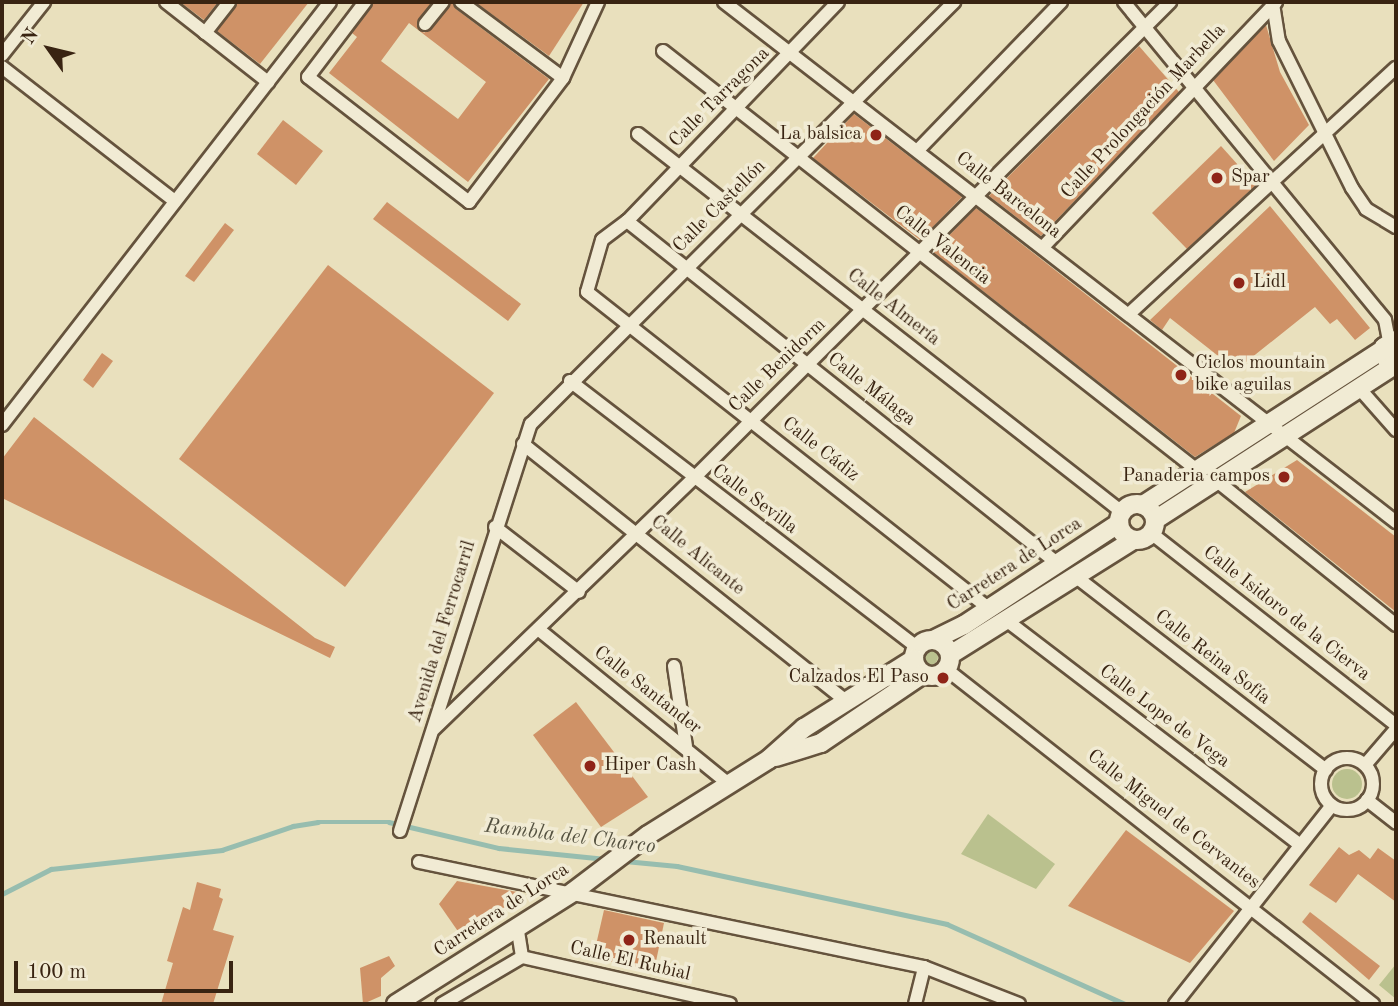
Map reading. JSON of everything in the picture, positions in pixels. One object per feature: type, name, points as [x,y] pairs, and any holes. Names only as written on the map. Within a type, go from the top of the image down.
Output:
[{"type":"main road","points":[[1389,344],[1388,362],[1396,363]]},
{"type":"main road","name":"Carretera de Lorca","points":[[769,759],[821,743],[922,655],[987,607],[1121,518],[1130,506],[1143,505],[1389,344]]},
{"type":"main road","points":[[948,662],[943,643],[922,655],[934,676],[948,662],[1006,620],[1153,527],[1217,481],[1396,363]]},
{"type":"main road","points":[[1143,505],[1153,527]]},
{"type":"main road","points":[[1121,518],[1122,533],[1133,540]]},
{"type":"main road","name":"Carretera de Lorca","points":[[396,1004],[517,925],[578,889],[648,835],[769,759],[845,700],[922,655]]},
{"type":"street","points":[[2,55],[44,2]]},
{"type":"street","points":[[166,2],[268,82]]},
{"type":"street","points":[[205,33],[229,2]]},
{"type":"street","points":[[2,425],[330,2]]},
{"type":"street","points":[[365,2],[308,77],[469,201],[563,78],[598,2]]},
{"type":"street","points":[[425,24],[443,2]]},
{"type":"street","points":[[461,2],[563,78]]},
{"type":"street","name":"Calle Tarragona","points":[[629,324],[587,292],[602,240],[628,220],[838,2]]},
{"type":"street","name":"Calle Castellón","points":[[523,444],[531,424],[569,381],[686,269],[852,100],[954,2]]},
{"type":"street","points":[[918,150],[1061,2]]},
{"type":"street","points":[[1124,2],[1385,320],[1389,344]]},
{"type":"street","name":"Calle Benidorm","points":[[434,729],[579,592],[1170,2]]},
{"type":"street","name":"Calle Barcelona","points":[[728,3],[790,54],[1269,422]]},
{"type":"street","points":[[1274,3],[1279,41],[1366,209],[1396,227]]},
{"type":"street","name":"Calle Prolongación Marbella","points":[[1043,247],[1274,3]]},
{"type":"street","name":"Calle Valencia","points":[[663,51],[1197,470]]},
{"type":"street","points":[[2,67],[176,201]]},
{"type":"street","points":[[1129,314],[1392,72],[1396,87]]},
{"type":"street","name":"Calle Almería","points":[[638,134],[741,212],[1121,518]]},
{"type":"street","name":"Calle Málaga","points":[[628,220],[1057,563]]},
{"type":"street","name":"Calle Cádiz","points":[[629,324],[987,607]]},
{"type":"street","name":"Calle Sevilla","points":[[569,381],[922,655]]},
{"type":"street","points":[[1359,388],[1396,430]]},
{"type":"street","points":[[1269,422],[1289,435],[1396,522]]},
{"type":"street","name":"Avenida del Ferrocarril","points":[[400,831],[523,444]]},
{"type":"street","name":"Calle Alicante","points":[[523,444],[845,700]]},
{"type":"street","points":[[1217,481],[1396,625]]},
{"type":"street","points":[[495,527],[579,592]]},
{"type":"street","name":"Calle Isidoro de la Cierva","points":[[1153,527],[1396,727]]},
{"type":"street","name":"Calle Reina Sofía","points":[[1075,576],[1325,770]]},
{"type":"street","name":"Calle Lope de Vega","points":[[1006,620],[1299,844]]},
{"type":"street","name":"Calle Santander","points":[[538,629],[686,746],[729,784]]},
{"type":"street","name":"Calle Miguel de Cervantes","points":[[948,662],[1373,1004]]},
{"type":"street","points":[[674,666],[686,746]]},
{"type":"street","points":[[1365,765],[1396,727]]},
{"type":"street","points":[[1344,759],[1365,765],[1373,781],[1367,800],[1350,809],[1332,805],[1322,789],[1325,770],[1344,759]]},
{"type":"street","points":[[1367,800],[1396,823]]},
{"type":"street","points":[[1177,1002],[1250,905],[1332,805]]},
{"type":"street","points":[[419,862],[578,889],[924,967],[1019,1004]]},
{"type":"street","points":[[442,1004],[522,957],[517,925]]},
{"type":"street","name":"Calle El Rubial","points":[[522,957],[730,1004]]},
{"type":"street","points":[[915,1004],[924,967]]},
{"type":"green space","points":[[930,649],[936,651],[936,663],[930,665],[924,663],[922,657],[924,651]]},
{"type":"green space","points":[[1347,769],[1358,773],[1362,784],[1358,795],[1347,799],[1336,795],[1332,784],[1336,773]]},
{"type":"green space","points":[[988,814],[1055,864],[1036,889],[961,854]]},
{"type":"green space","points":[[1396,964],[1396,999],[1379,985]]},
{"type":"building","points":[[180,2],[218,2],[204,20]]},
{"type":"building","points":[[238,2],[309,2],[260,64],[217,31]]},
{"type":"building","points":[[374,2],[432,2],[417,22],[424,33],[452,2],[456,9],[549,79],[468,182],[329,73],[357,37],[352,33]],"holes":[[[409,23],[486,82],[458,119],[381,61]]]},
{"type":"building","points":[[475,2],[584,2],[549,56]]},
{"type":"building","points":[[1266,25],[1280,72],[1309,125],[1274,161],[1213,80]]},
{"type":"building","points":[[1139,46],[1179,92],[1041,236],[989,196]]},
{"type":"building","points":[[854,114],[962,197],[920,240],[813,158]]},
{"type":"building","points":[[283,120],[323,151],[296,185],[257,154]]},
{"type":"building","points":[[1221,146],[1256,185],[1187,249],[1152,213]]},
{"type":"building","points":[[387,202],[521,304],[508,321],[373,219]]},
{"type":"building","points":[[1270,206],[1370,328],[1355,340],[1337,319],[1330,324],[1315,307],[1236,370],[1170,318],[1162,330],[1150,320]]},
{"type":"building","points":[[976,208],[1241,416],[1234,433],[1195,457],[933,252]]},
{"type":"building","points":[[225,223],[234,230],[194,282],[185,276]]},
{"type":"building","points":[[328,265],[494,393],[345,587],[179,459]]},
{"type":"building","points":[[102,353],[113,361],[93,388],[83,380]]},
{"type":"building","points":[[34,417],[315,638],[335,647],[330,658],[2,498],[2,459]]},
{"type":"building","points":[[1297,460],[1396,537],[1396,612],[1245,492]]},
{"type":"building","name":"Hiper Cash","points":[[576,702],[648,797],[601,827],[533,735]]},
{"type":"building","points":[[1126,830],[1234,911],[1190,963],[1068,906]]},
{"type":"building","points":[[1339,847],[1349,855],[1359,850],[1370,859],[1378,848],[1396,861],[1396,902],[1358,874],[1336,903],[1309,885]]},
{"type":"building","points":[[457,881],[517,892],[522,900],[464,940],[439,904]]},
{"type":"building","points":[[197,882],[221,889],[219,897],[223,899],[213,930],[234,936],[213,1004],[161,1004],[173,963],[167,961],[183,907],[190,910]]},
{"type":"building","name":"Renault","points":[[604,910],[664,923],[654,971],[593,958]]},
{"type":"building","points":[[1310,912],[1380,966],[1369,980],[1302,922]]},
{"type":"building","points":[[389,956],[395,966],[381,978],[381,996],[363,1004],[360,968]]},
{"type":"waterway","name":"Rambla del Charco","points":[[2,894],[51,869],[222,850],[293,826],[318,822],[389,822],[499,848],[605,859]]},
{"type":"waterway","name":"Rambla del Charco","points":[[625,861],[677,866],[947,924],[1125,1004]]},
{"type":"place","name":"La balsica","points":[[876,135]]},
{"type":"place","name":"Spar","points":[[1217,178]]},
{"type":"place","name":"Lidl","points":[[1239,283]]},
{"type":"place","name":"Ciclos mountain bike aguilas","points":[[1181,375]]},
{"type":"place","name":"Panaderia campos","points":[[1284,477]]},
{"type":"place","name":"Calzados El Paso","points":[[943,678]]},
{"type":"place","name":"Hiper Cash","points":[[590,766]]},
{"type":"place","name":"Renault","points":[[629,940]]}]
